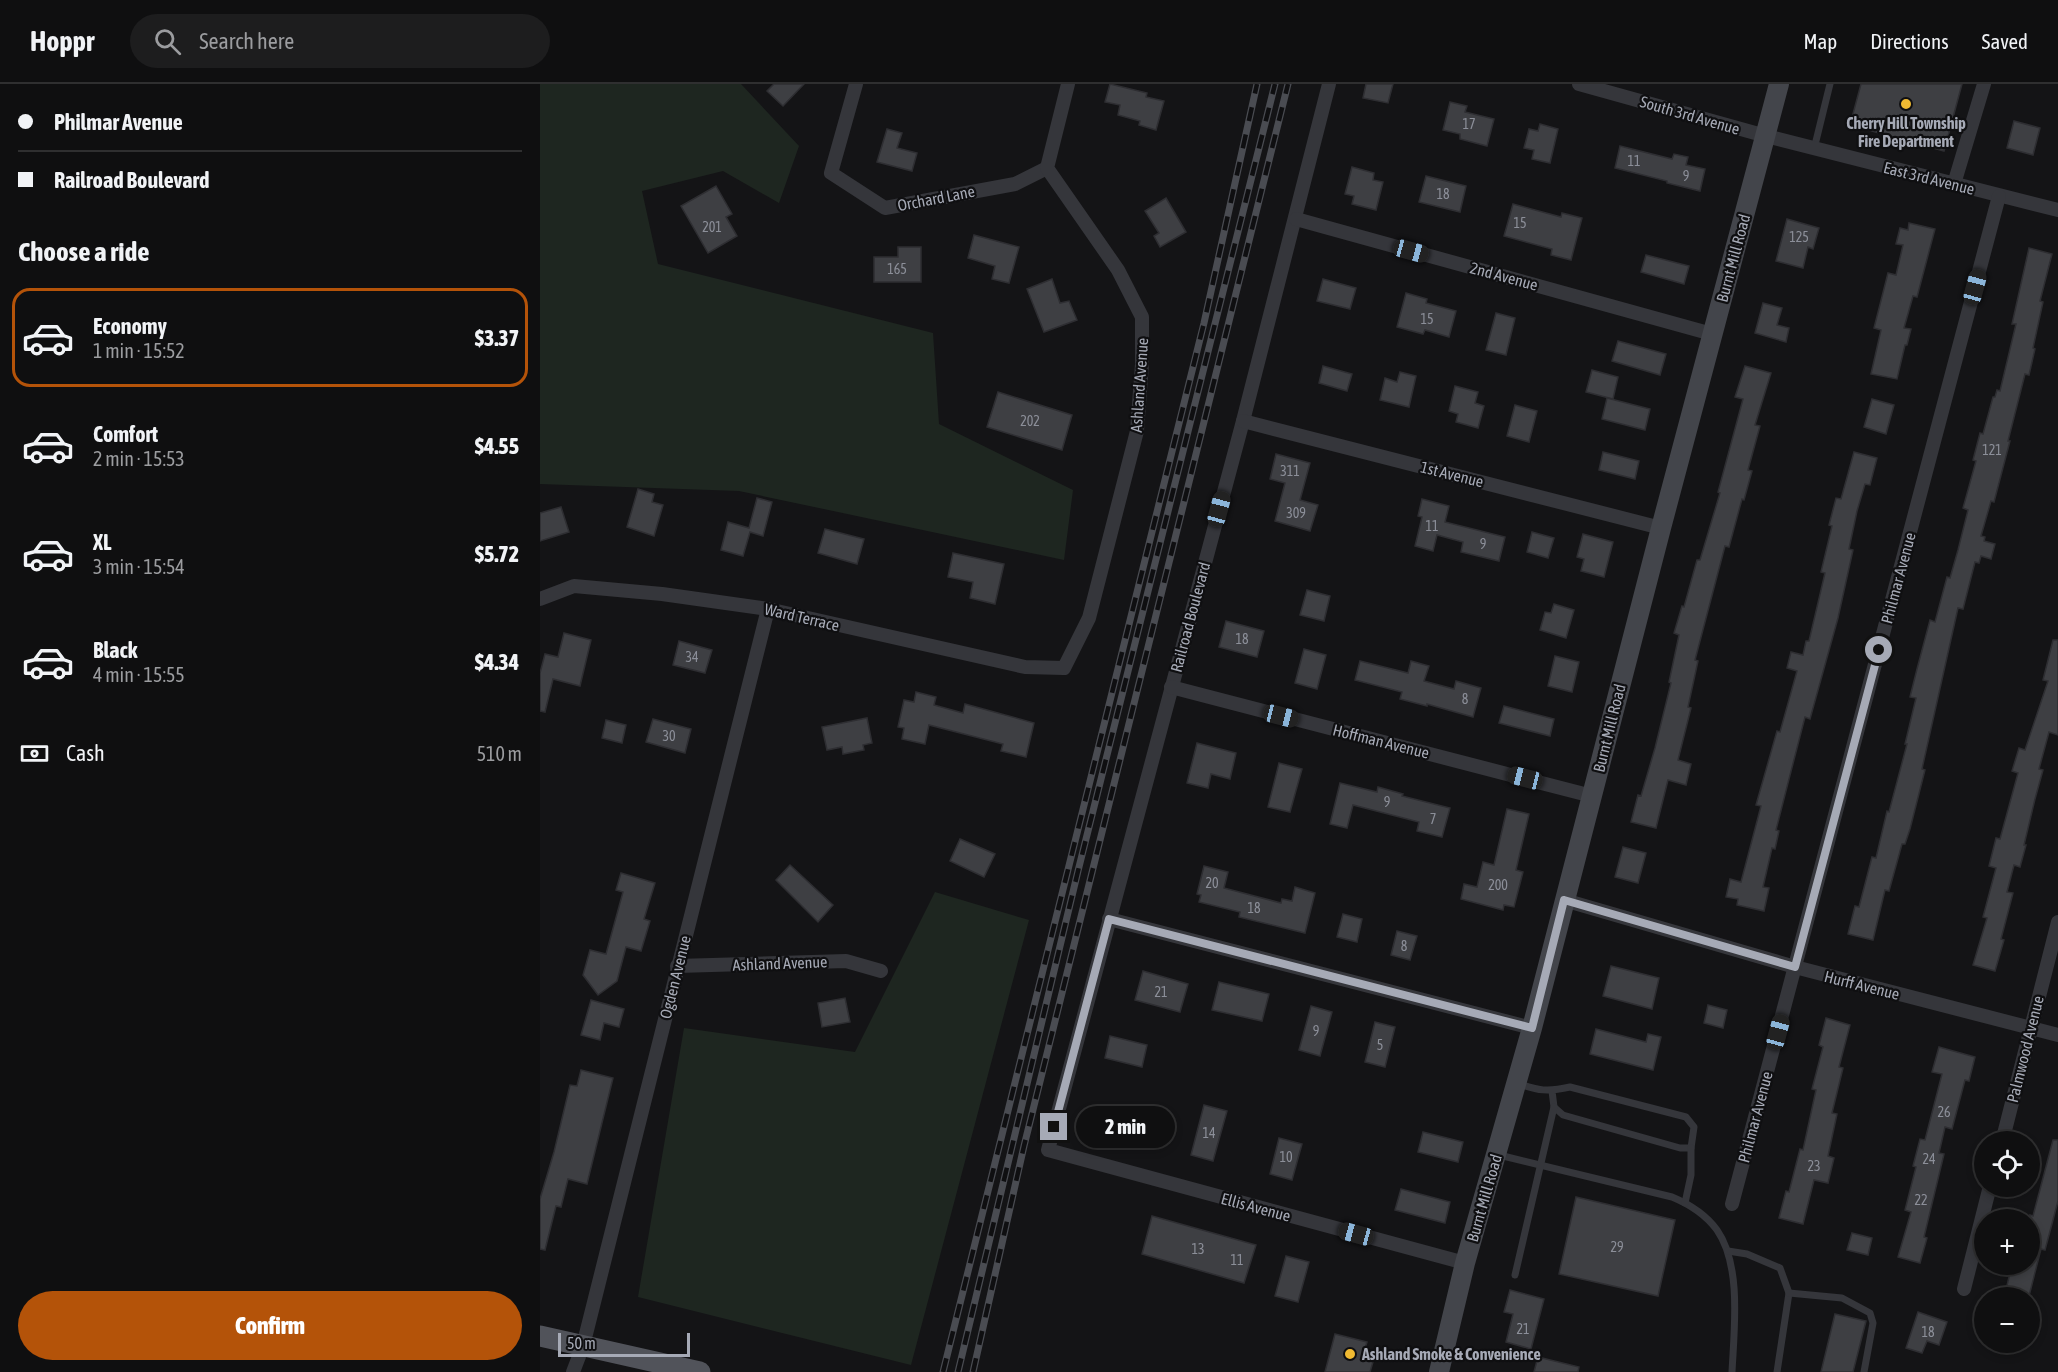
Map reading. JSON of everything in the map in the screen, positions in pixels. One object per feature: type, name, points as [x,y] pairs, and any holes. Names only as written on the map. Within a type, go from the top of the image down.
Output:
[{"type":"main road","name":"Burnt Mill Road","points":[[1439,1372],[1465,1263],[1532,1028],[1779,84]]},
{"type":"main road","points":[[540,1336],[700,1372]]},
{"type":"street","name":"Orchard Lane","points":[[856,84],[831,173],[885,208],[1015,184],[1047,168]]},
{"type":"street","points":[[1047,168],[1068,84]]},
{"type":"street","name":"Railroad Boulevard","points":[[1048,1150],[1243,421],[1329,84]]},
{"type":"street","name":"South 3rd Avenue","points":[[1579,84],[1766,136]]},
{"type":"street","points":[[1954,184],[1984,84]]},
{"type":"street","name":"East 3rd Avenue","points":[[1766,136],[2058,210]]},
{"type":"street","name":"Ashland Avenue","points":[[1047,168],[1118,270],[1142,318],[1142,364],[1137,431],[1089,618],[1064,669]]},
{"type":"street","name":"Philmar Avenue","points":[[1732,1204],[1999,196]]},
{"type":"street","name":"2nd Avenue","points":[[1296,219],[1712,334]]},
{"type":"street","name":"1st Avenue","points":[[1243,421],[1661,528]]},
{"type":"street","name":"Ward Terrace","points":[[540,599],[574,586],[662,594],[768,609],[1025,667],[1064,669]]},
{"type":"street","name":"Ogden Avenue","points":[[573,1372],[583,1346],[768,609]]},
{"type":"street","name":"Hoffman Avenue","points":[[1171,687],[1592,795]]},
{"type":"street","name":"Hurff Avenue","points":[[1564,900],[1795,967],[2058,1035]]},
{"type":"street","points":[[1109,919],[1532,1028]]},
{"type":"street","name":"Palmwood Avenue","points":[[2005,1131],[2058,922]]},
{"type":"street","name":"Ashland Avenue","points":[[677,966],[846,961],[881,971]]},
{"type":"street","name":"Ellis Avenue","points":[[1048,1150],[1465,1263]]},
{"type":"street","points":[[1964,1289],[1987,1197]]},
{"type":"lane","points":[[1814,149],[1830,84]]},
{"type":"lane","points":[[1516,1083],[1536,1091],[1552,1091],[1570,1087],[1686,1117],[1694,1127],[1685,1203]]},
{"type":"lane","points":[[1515,1275],[1554,1107],[1552,1091]]},
{"type":"lane","points":[[1554,1107],[1563,1115],[1680,1148],[1690,1148]]},
{"type":"lane","points":[[1496,1154],[1672,1197],[1694,1208],[1716,1230],[1728,1251],[1735,1300],[1732,1372]]},
{"type":"lane","points":[[1728,1251],[1747,1254],[1780,1268],[1789,1293],[1777,1372]]},
{"type":"lane","points":[[1789,1293],[1842,1298],[1870,1312],[1873,1323],[1864,1372]]},
{"type":"shaded area","points":[[540,84],[741,84],[799,146],[779,203],[723,171],[642,191],[658,264],[933,333],[939,424],[1073,490],[1064,560],[739,491],[540,484]]},
{"type":"shaded area","points":[[935,892],[1029,920],[911,1365],[638,1297],[684,1028],[855,1052]]},
{"type":"building","points":[[774,84],[804,84],[783,106],[767,91]]},
{"type":"building","points":[[1110,84],[1147,93],[1146,97],[1164,101],[1156,130],[1139,125],[1140,121],[1118,115],[1120,105],[1105,102]]},
{"type":"building","points":[[1366,84],[1393,84],[1388,103],[1363,98]]},
{"type":"building","name":"Cherry Hill Township Fire Department","points":[[1861,84],[1962,84],[1944,151],[1850,125]]},
{"type":"building","points":[[1450,102],[1467,106],[1465,112],[1494,119],[1487,146],[1460,139],[1460,134],[1443,130]]},
{"type":"building","points":[[2014,121],[2040,128],[2033,155],[2007,148]]},
{"type":"building","points":[[1540,124],[1558,129],[1550,163],[1532,159],[1534,150],[1524,148],[1529,129],[1538,131]]},
{"type":"building","points":[[887,129],[902,133],[897,148],[917,153],[912,171],[877,162]]},
{"type":"building","points":[[1620,146],[1672,159],[1674,154],[1688,157],[1686,165],[1705,169],[1700,191],[1615,168]]},
{"type":"building","points":[[1352,167],[1374,173],[1373,180],[1383,182],[1376,210],[1352,204],[1354,196],[1345,194]]},
{"type":"building","points":[[1426,176],[1466,186],[1460,212],[1419,202]]},
{"type":"building","points":[[716,186],[732,214],[726,217],[737,236],[708,253],[681,206]]},
{"type":"building","points":[[1166,198],[1186,232],[1160,247],[1154,236],[1159,233],[1145,211]]},
{"type":"building","points":[[1513,204],[1561,217],[1562,213],[1582,218],[1571,260],[1551,255],[1552,249],[1504,236]]},
{"type":"building","points":[[1787,219],[1819,228],[1813,249],[1808,247],[1803,268],[1776,261]]},
{"type":"building","points":[[1909,223],[1935,229],[1917,297],[1913,296],[1904,328],[1911,329],[1897,379],[1871,374],[1881,330],[1874,328],[1888,273],[1896,275],[1903,245],[1896,244],[1900,228],[1908,230]]},
{"type":"building","points":[[974,235],[1019,247],[1009,283],[992,279],[995,266],[968,258]]},
{"type":"building","points":[[898,247],[921,247],[921,282],[874,282],[874,257],[898,257]]},
{"type":"building","points":[[2029,248],[2052,254],[2040,301],[2043,302],[2029,375],[2025,374],[1994,502],[1991,501],[1981,536],[1985,537],[1984,541],[1995,544],[1991,559],[1981,556],[1979,563],[1975,562],[1963,609],[1958,608],[1922,769],[1925,770],[1910,829],[1905,844],[1902,844],[1889,891],[1885,890],[1873,940],[1848,934],[1855,906],[1859,907],[1872,857],[1876,858],[1907,744],[1905,744],[1916,698],[1910,697],[1930,620],[1935,622],[1947,577],[1950,578],[1958,550],[1968,510],[1963,508],[1976,461],[1973,460],[1993,397],[1997,390],[2000,391],[2016,324],[2012,324]]},
{"type":"building","points":[[1646,255],[1689,266],[1684,284],[1641,272]]},
{"type":"building","points":[[1052,279],[1060,303],[1069,301],[1077,320],[1044,332],[1027,289]]},
{"type":"building","points":[[1323,279],[1356,288],[1350,309],[1317,301]]},
{"type":"building","points":[[1406,293],[1427,299],[1426,303],[1456,311],[1449,337],[1425,330],[1423,334],[1397,327]]},
{"type":"building","points":[[1763,303],[1782,308],[1777,325],[1789,328],[1786,342],[1755,333]]},
{"type":"building","points":[[1496,313],[1515,318],[1506,355],[1486,350]]},
{"type":"building","points":[[1618,341],[1666,354],[1660,375],[1612,361]]},
{"type":"building","points":[[1323,366],[1352,374],[1347,391],[1319,383]]},
{"type":"building","points":[[1745,366],[1771,373],[1755,425],[1760,426],[1748,470],[1752,471],[1729,547],[1725,546],[1695,660],[1698,661],[1688,707],[1691,708],[1678,760],[1691,764],[1686,785],[1668,780],[1656,828],[1631,822],[1655,748],[1671,683],[1669,682],[1679,635],[1674,633],[1697,560],[1700,560],[1720,493],[1718,492],[1743,399],[1735,397]]},
{"type":"building","points":[[1592,370],[1618,377],[1613,399],[1586,392]]},
{"type":"building","points":[[1400,372],[1416,376],[1409,407],[1380,400],[1385,378],[1397,382]]},
{"type":"building","points":[[1455,386],[1478,392],[1475,403],[1484,406],[1478,428],[1456,422],[1458,414],[1449,411]]},
{"type":"building","points":[[998,392],[1072,415],[1062,450],[987,427]]},
{"type":"building","points":[[1607,398],[1650,409],[1645,430],[1602,419]]},
{"type":"building","points":[[1872,399],[1894,405],[1886,434],[1864,427]]},
{"type":"building","points":[[1515,405],[1537,411],[1529,442],[1507,436]]},
{"type":"building","points":[[1603,452],[1639,461],[1635,479],[1599,470]]},
{"type":"building","points":[[1854,452],[1877,458],[1870,485],[1865,484],[1857,511],[1849,549],[1853,550],[1838,618],[1810,719],[1805,717],[1776,830],[1779,831],[1775,849],[1772,848],[1763,887],[1769,888],[1764,911],[1737,905],[1738,899],[1726,897],[1730,879],[1741,882],[1761,806],[1756,805],[1797,671],[1787,668],[1791,652],[1803,655],[1806,641],[1809,641],[1825,573],[1821,572],[1832,526],[1829,525],[1836,498],[1841,499]]},
{"type":"building","points":[[1276,454],[1310,463],[1300,500],[1318,505],[1310,531],[1275,521],[1285,483],[1270,479]]},
{"type":"building","points":[[638,489],[654,494],[652,502],[663,505],[654,536],[627,527]]},
{"type":"building","points":[[757,498],[772,502],[763,536],[750,532],[743,556],[721,550],[728,522],[749,528]]},
{"type":"building","points":[[1422,499],[1449,506],[1445,522],[1505,537],[1499,561],[1461,552],[1463,542],[1437,535],[1433,551],[1415,546],[1422,517],[1418,516]]},
{"type":"building","points":[[561,507],[569,532],[540,541],[540,513]]},
{"type":"building","points":[[825,529],[864,539],[857,564],[818,553]]},
{"type":"building","points":[[1532,532],[1554,538],[1548,558],[1527,552]]},
{"type":"building","points":[[1583,534],[1613,542],[1604,577],[1581,571],[1584,559],[1577,557]]},
{"type":"building","points":[[953,553],[1004,564],[995,604],[970,598],[973,582],[948,577]]},
{"type":"building","points":[[1307,590],[1330,596],[1324,621],[1300,615]]},
{"type":"building","points":[[1554,604],[1574,610],[1566,638],[1540,630],[1545,612],[1551,613]]},
{"type":"building","points":[[1226,621],[1264,631],[1257,657],[1219,647]]},
{"type":"building","points":[[564,633],[591,640],[580,686],[553,679],[545,712],[540,711],[540,673],[545,654],[558,657]]},
{"type":"building","points":[[2053,640],[2058,640],[2058,735],[2049,732],[2039,769],[2043,770],[2024,845],[2026,845],[2020,867],[2014,865],[2007,892],[2013,893],[1995,971],[1973,965],[1987,918],[1983,917],[1996,868],[1989,866],[1996,838],[2000,839],[2018,773],[2012,771],[2019,748],[2025,750],[2048,681],[2043,680]]},
{"type":"building","points":[[679,641],[712,650],[705,673],[673,665]]},
{"type":"building","points":[[1304,649],[1326,655],[1317,689],[1295,683]]},
{"type":"building","points":[[1555,656],[1579,662],[1572,692],[1548,686]]},
{"type":"building","points":[[1360,661],[1408,673],[1411,661],[1429,666],[1424,681],[1454,689],[1456,681],[1481,688],[1473,717],[1400,699],[1402,692],[1355,680]]},
{"type":"building","points":[[916,692],[936,697],[934,705],[963,713],[965,704],[1034,723],[1026,757],[1001,751],[1003,744],[929,725],[925,744],[902,739],[904,728],[898,727],[904,700],[914,702]]},
{"type":"building","points":[[1504,706],[1554,719],[1550,736],[1499,723]]},
{"type":"building","points":[[867,718],[872,743],[863,745],[864,750],[843,754],[842,747],[827,750],[822,727]]},
{"type":"building","points":[[653,719],[691,729],[685,753],[646,742]]},
{"type":"building","points":[[606,720],[626,725],[622,743],[602,738]]},
{"type":"building","points":[[1197,743],[1236,753],[1230,779],[1211,774],[1208,788],[1187,783]]},
{"type":"building","points":[[1279,763],[1302,769],[1290,812],[1268,807]]},
{"type":"building","points":[[1340,783],[1377,792],[1378,787],[1403,794],[1402,796],[1450,808],[1442,837],[1417,831],[1419,822],[1353,805],[1347,828],[1330,824]]},
{"type":"building","points":[[1507,809],[1529,814],[1516,870],[1523,872],[1514,907],[1504,905],[1503,910],[1461,899],[1464,884],[1477,887],[1483,862],[1494,865]]},
{"type":"building","points":[[960,839],[995,854],[984,877],[950,861]]},
{"type":"building","points":[[1623,847],[1646,853],[1638,883],[1615,877]]},
{"type":"building","points":[[790,865],[833,905],[818,922],[776,880]]},
{"type":"building","points":[[1204,866],[1228,872],[1224,888],[1281,903],[1282,899],[1292,901],[1295,887],[1315,893],[1305,933],[1239,917],[1240,912],[1199,902],[1201,895],[1197,894]]},
{"type":"building","points":[[621,873],[655,883],[644,919],[650,921],[641,951],[626,947],[617,981],[598,995],[583,975],[590,950],[606,954],[623,892],[616,890]]},
{"type":"building","points":[[1343,914],[1362,919],[1357,942],[1337,937]]},
{"type":"building","points":[[1397,931],[1417,936],[1410,960],[1391,955]]},
{"type":"building","points":[[1611,966],[1659,978],[1652,1009],[1603,996]]},
{"type":"building","points":[[1143,971],[1188,984],[1180,1012],[1135,1000]]},
{"type":"building","points":[[1219,982],[1269,994],[1262,1021],[1212,1010]]},
{"type":"building","points":[[845,998],[850,1022],[822,1027],[818,1003]]},
{"type":"building","points":[[591,1000],[624,1009],[619,1027],[604,1023],[600,1040],[581,1035]]},
{"type":"building","points":[[1708,1005],[1727,1010],[1723,1028],[1704,1023]]},
{"type":"building","points":[[1311,1006],[1332,1012],[1320,1056],[1299,1050]]},
{"type":"building","points":[[1826,1018],[1850,1025],[1839,1067],[1843,1068],[1832,1113],[1837,1114],[1828,1156],[1834,1158],[1828,1183],[1814,1180],[1803,1224],[1779,1218],[1786,1191],[1789,1192],[1800,1149],[1803,1150],[1816,1090],[1812,1089],[1823,1047],[1819,1045]]},
{"type":"building","points":[[1375,1022],[1395,1027],[1385,1067],[1365,1062]]},
{"type":"building","points":[[1596,1029],[1646,1042],[1648,1034],[1661,1037],[1653,1070],[1590,1054]]},
{"type":"building","points":[[1110,1036],[1147,1045],[1142,1067],[1105,1058]]},
{"type":"building","points":[[1939,1047],[1975,1057],[1969,1081],[1965,1080],[1952,1129],[1945,1127],[1939,1153],[1944,1154],[1920,1263],[1898,1257],[1911,1212],[1905,1210],[1916,1167],[1913,1166],[1920,1139],[1925,1140],[1942,1074],[1932,1072]]},
{"type":"building","points":[[581,1070],[613,1078],[587,1184],[568,1179],[561,1207],[556,1206],[545,1250],[540,1249],[540,1199],[570,1085],[577,1086]]},
{"type":"building","points":[[1204,1105],[1227,1111],[1213,1161],[1191,1155]]},
{"type":"building","points":[[1092,1109],[1143,1122],[1137,1142],[1087,1129]]},
{"type":"building","points":[[1423,1132],[1463,1142],[1458,1162],[1418,1152]]},
{"type":"building","points":[[1279,1138],[1302,1144],[1292,1180],[1270,1174]]},
{"type":"building","points":[[2053,1140],[2058,1140],[2058,1201],[2045,1250],[2041,1249],[2040,1253],[2040,1209],[2035,1209],[2038,1197],[2040,1197]]},
{"type":"building","points":[[1401,1189],[1450,1202],[1445,1223],[1395,1210]]},
{"type":"building","points":[[1576,1197],[1675,1220],[1658,1296],[1559,1274]]},
{"type":"building","points":[[1152,1216],[1256,1245],[1244,1283],[1142,1254]]},
{"type":"building","points":[[1852,1233],[1872,1238],[1868,1255],[1847,1250]]},
{"type":"building","points":[[1286,1256],[1309,1262],[1298,1302],[1275,1296]]},
{"type":"building","points":[[2009,1275],[2034,1275],[2031,1287],[2007,1287]]},
{"type":"building","points":[[1510,1290],[1544,1299],[1531,1349],[1506,1342],[1513,1314],[1504,1312]]},
{"type":"building","points":[[1918,1312],[1947,1322],[1939,1345],[1927,1341],[1922,1353],[1906,1348]]},
{"type":"building","points":[[1835,1314],[1866,1321],[1853,1372],[1821,1372]]},
{"type":"building","name":"Ashland Smoke & Convenience","points":[[1335,1334],[1367,1342],[1364,1352],[1375,1355],[1370,1372],[1325,1372]]},
{"type":"building","points":[[1538,1357],[1579,1367],[1578,1372],[1534,1372]]},
{"type":"railway","points":[[943,1372],[1204,323],[1257,84]]},
{"type":"railway","points":[[958,1372],[1078,871],[1275,84]]},
{"type":"railway","points":[[973,1372],[1024,1146],[1288,84]]},
{"type":"place","name":"Cherry Hill Township Fire Department","points":[[1906,104]]},
{"type":"place","name":"Ashland Smoke & Convenience","points":[[1350,1354]]},
{"type":"route","points":[[1054,1127],[1109,919],[1532,1028],[1564,900],[1795,967],[1879,650]]}]
